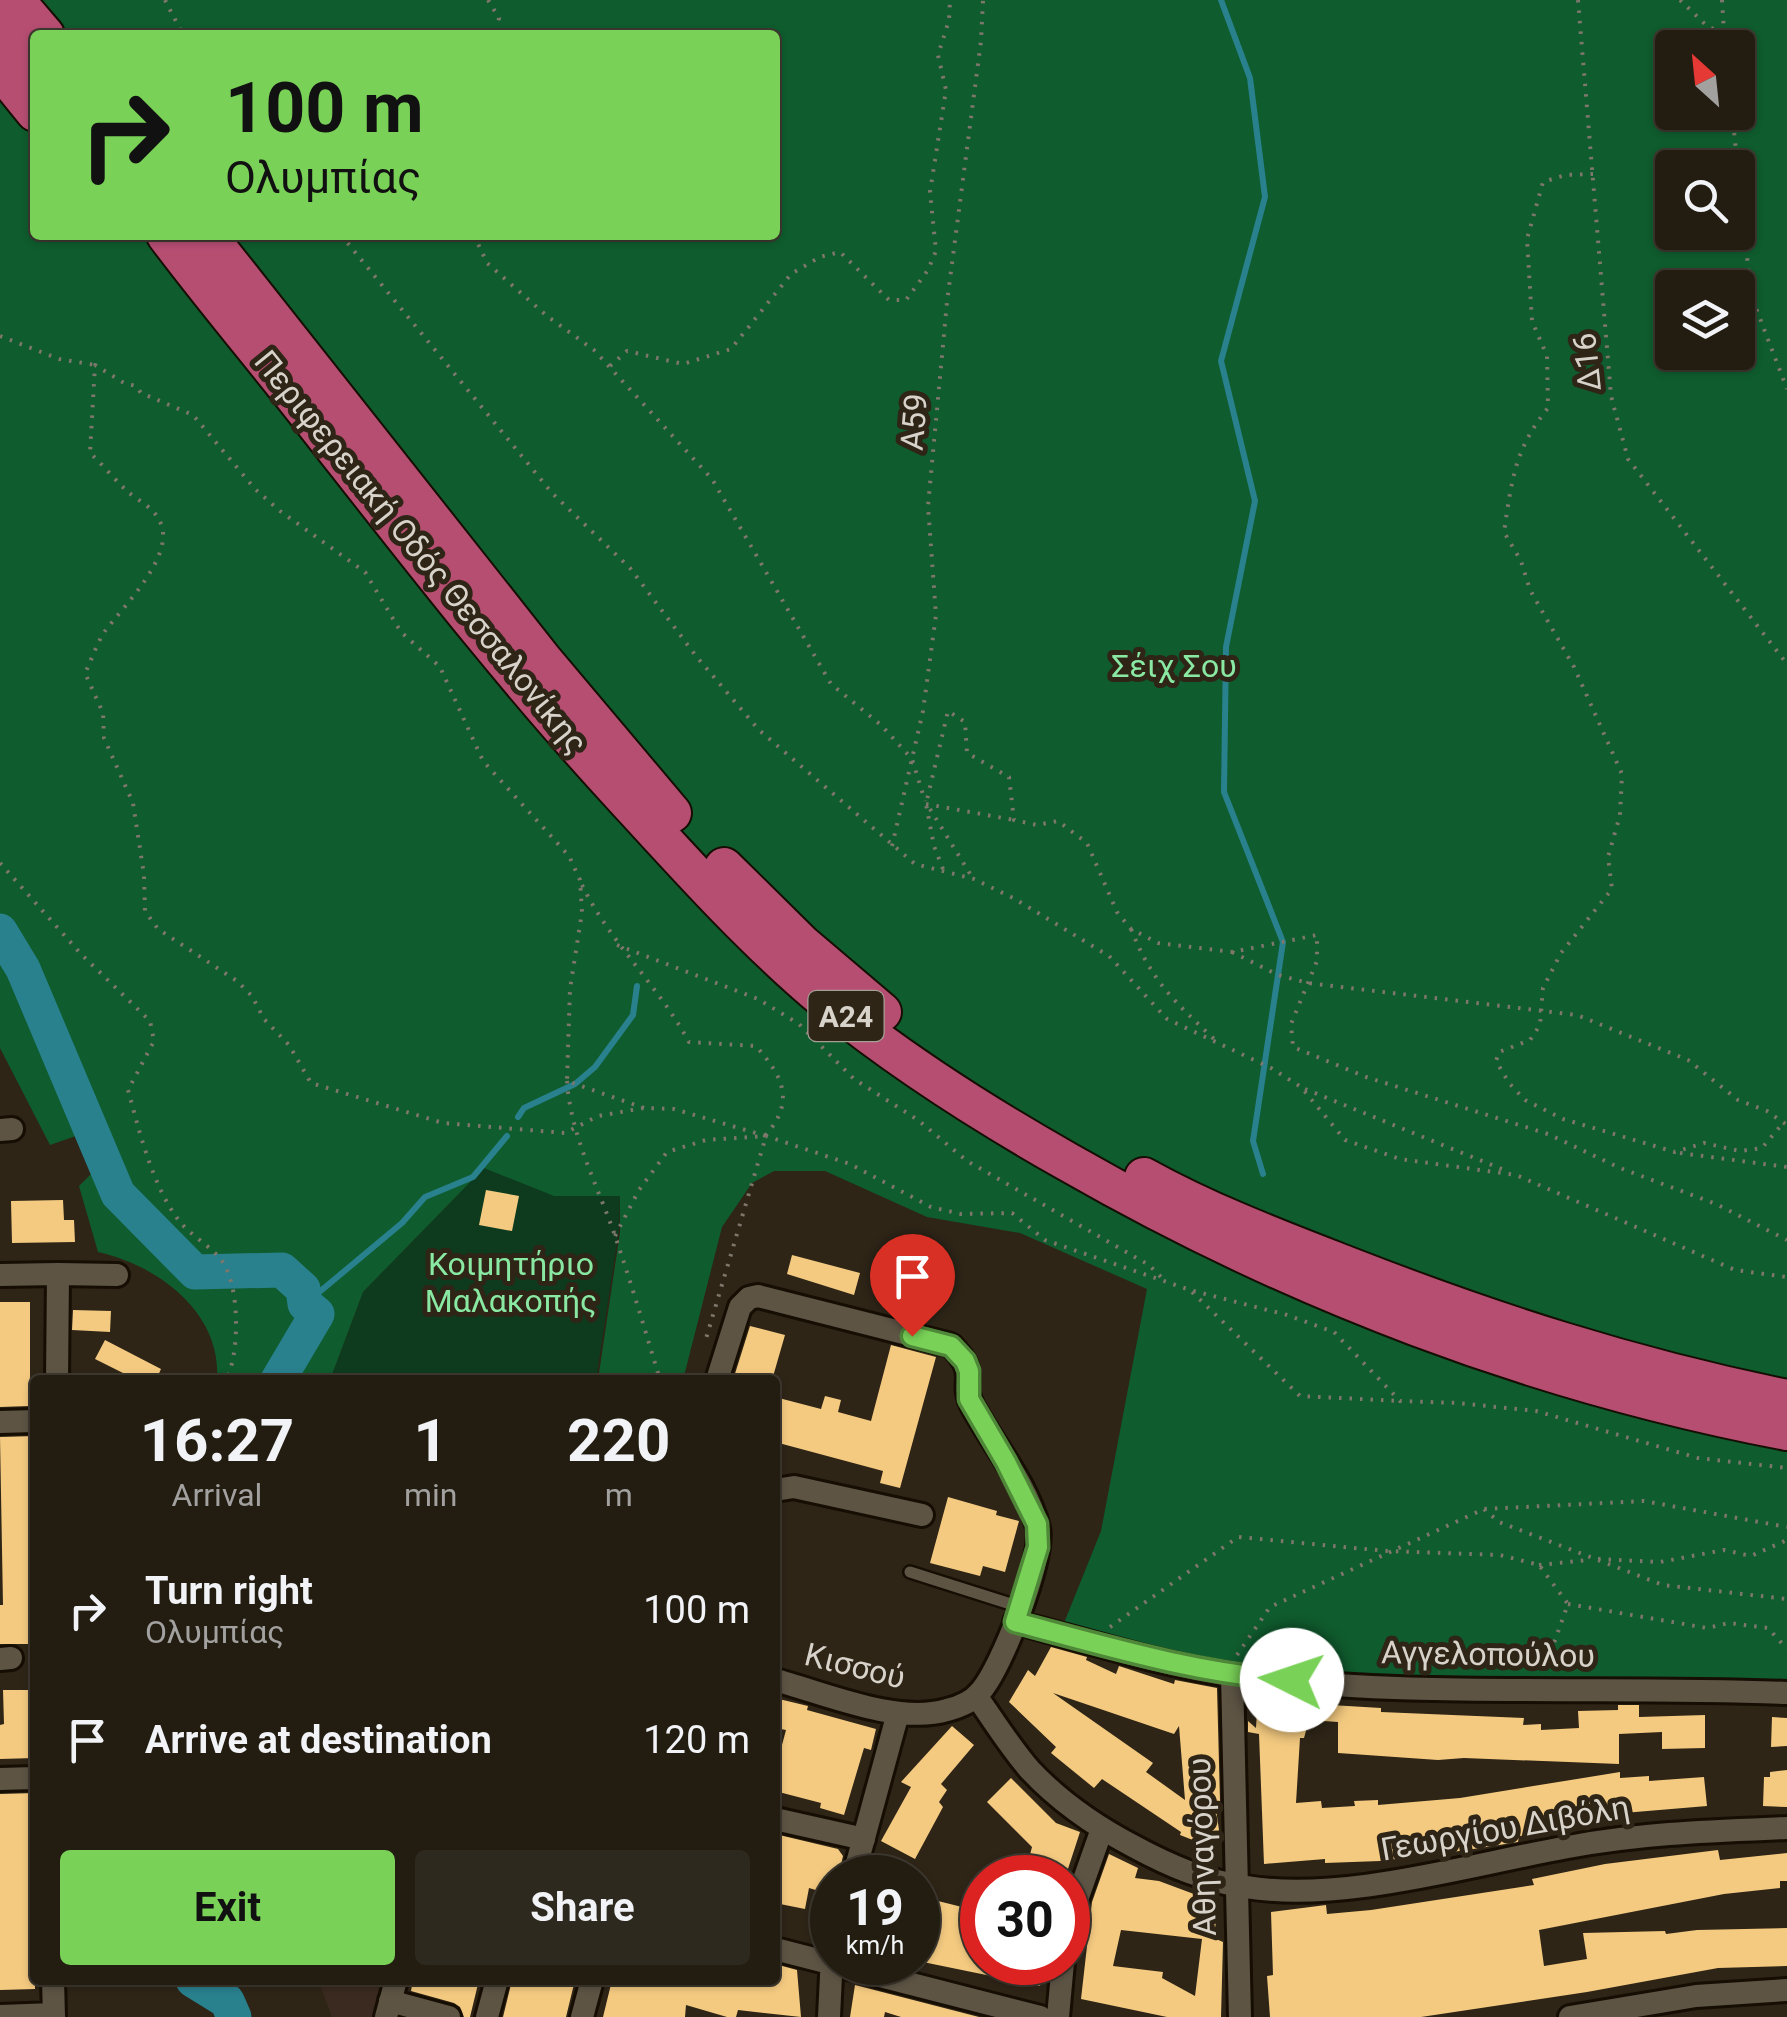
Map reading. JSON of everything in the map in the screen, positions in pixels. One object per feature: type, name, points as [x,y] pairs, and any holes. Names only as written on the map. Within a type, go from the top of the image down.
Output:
[{"type":"highway","points":[[16,0],[41,30]]},
{"type":"highway","points":[[46,0],[55,30]]},
{"type":"highway","points":[[0,29],[30,64]]},
{"type":"highway","points":[[0,68],[30,106]]},
{"type":"highway","points":[[139,240],[171,278],[216,300]]},
{"type":"highway","name":"Περιφερειακή Οδός Θεσσαλονίκης","points":[[170,240],[480,634],[594,766],[788,967],[905,1062],[1006,1126],[1154,1211],[1322,1290],[1529,1366],[1670,1405],[1787,1431]]},
{"type":"highway","name":"Περιφερειακή Οδός Θεσσαλονίκης","points":[[211,240],[520,632],[658,797],[802,944],[911,1035],[1000,1097],[1161,1187],[1298,1247],[1448,1306],[1584,1350],[1689,1379],[1787,1398]]},
{"type":"street","points":[[57,1375],[58,1274]]},
{"type":"street","points":[[0,1275],[117,1275]]},
{"type":"street","points":[[720,1375],[740,1307],[758,1296],[951,1346],[968,1366],[968,1392],[973,1407],[1006,1462],[1039,1530],[1038,1547],[1018,1614],[994,1672],[976,1696]]},
{"type":"street","points":[[0,1422],[30,1421]]},
{"type":"street","points":[[780,1489],[794,1487],[922,1515]]},
{"type":"street","name":"Αγγελοπούλου","points":[[1018,1614],[1232,1675],[1523,1692],[1655,1688],[1787,1693]]},
{"type":"street","name":"Αθηναγόρου","points":[[1232,1675],[1240,2017]]},
{"type":"street","name":"Κισσού","points":[[780,1681],[898,1713],[941,1712],[976,1696]]},
{"type":"street","name":"Γεωργίου Διβόλη","points":[[976,1696],[1032,1772],[1063,1802],[1172,1866],[1235,1885],[1272,1890],[1359,1886],[1611,1840],[1787,1828]]},
{"type":"street","points":[[860,1855],[898,1713]]},
{"type":"street","points":[[0,1779],[30,1778]]},
{"type":"street","points":[[780,1820],[864,1840]]},
{"type":"street","points":[[1090,1862],[1102,1828]]},
{"type":"street","points":[[780,1951],[810,1956]]},
{"type":"street","points":[[0,2016],[54,2016],[54,1985]]},
{"type":"street","points":[[487,2017],[496,1985]]},
{"type":"street","points":[[582,2017],[589,1985]]},
{"type":"street","points":[[829,2017],[831,1985]]},
{"type":"street","points":[[923,1985],[1040,2017]]},
{"type":"street","points":[[1058,2017],[1061,1985]]},
{"type":"street","points":[[1570,2017],[1730,1993],[1787,1990]]},
{"type":"street","points":[[1728,2017],[1730,1993]]},
{"type":"street","points":[[390,1999],[449,2017]]},
{"type":"lane","points":[[910,1572],[1018,1614]]},
{"type":"path","points":[[165,0],[180,30]]},
{"type":"path","points":[[488,0],[499,18],[497,30]]},
{"type":"path","points":[[610,367],[627,350],[684,364],[732,349],[791,274],[820,256],[840,252],[889,300],[906,300],[936,252],[930,192],[946,90],[938,56],[950,20],[950,0]]},
{"type":"path","name":"Α59","points":[[892,846],[923,711],[936,615],[928,506],[983,0]]},
{"type":"path","name":"Δ16","points":[[1578,0],[1612,396],[1628,459],[1787,664]]},
{"type":"path","points":[[1680,0],[1715,30]]},
{"type":"path","points":[[1722,0],[1724,30]]},
{"type":"path","points":[[1734,130],[1751,295],[1787,388]]},
{"type":"path","points":[[1593,174],[1565,175],[1542,182],[1527,238],[1532,322],[1547,356],[1548,408],[1526,436],[1512,481],[1504,532],[1521,560],[1530,590],[1574,667],[1622,774],[1620,816],[1608,857],[1612,889],[1561,953],[1543,988],[1540,1025],[1530,1040],[1500,1052],[1496,1061],[1526,1100],[1563,1119],[1675,1152],[1787,1168]]},
{"type":"path","points":[[345,240],[552,493],[630,568],[696,656],[759,730],[915,864],[974,879],[1016,899],[1109,956],[1167,1020],[1271,1068],[1301,1087],[1735,1270],[1787,1277]]},
{"type":"path","points":[[476,240],[487,263],[547,316],[594,350],[712,479],[831,684],[880,725],[912,760],[943,870]]},
{"type":"path","points":[[0,336],[59,359],[94,365],[124,384],[136,386],[141,394],[192,415],[255,489],[365,572],[401,632],[440,667],[483,761],[570,856],[617,945],[672,1012],[689,1042],[756,1046],[778,1072],[785,1099],[774,1127],[766,1136],[704,1347]]},
{"type":"path","points":[[94,365],[90,453],[128,492],[145,503],[161,524],[162,544],[145,580],[105,632],[85,673],[103,713],[104,738],[132,803],[144,875],[145,911],[158,929],[237,981],[252,996],[264,1019],[289,1044],[311,1083],[444,1123],[565,1133],[598,1116],[644,1108],[674,1109],[850,1164],[930,1207],[961,1214],[1012,1213],[1045,1240],[1190,1290],[1288,1315],[1334,1332],[1400,1401]]},
{"type":"path","points":[[974,879],[926,804],[948,712],[964,722],[967,752],[1009,776],[1014,820]]},
{"type":"path","points":[[926,804],[1037,825],[1058,820],[1087,843],[1100,878],[1144,963],[1165,993],[1219,1044]]},
{"type":"path","points":[[0,863],[81,954],[150,1021],[154,1041],[128,1090],[151,1165],[177,1219],[223,1262],[232,1286],[236,1329],[229,1375]]},
{"type":"path","points":[[580,880],[582,912],[570,988],[568,1081],[577,1127],[658,1375]]},
{"type":"path","points":[[1130,930],[1158,943],[1232,952],[1317,935],[1317,961],[1290,1024],[1293,1047],[1366,1077],[1548,1134],[1620,1168],[1716,1204],[1787,1240]]},
{"type":"path","points":[[617,945],[758,999],[799,1024],[854,1079],[918,1120],[966,1161],[1149,1265],[1165,1281]]},
{"type":"path","points":[[1232,952],[1278,975],[1308,983],[1577,1016],[1688,1060],[1738,1100],[1768,1111],[1785,1124],[1762,1148],[1740,1151],[1704,1143],[1675,1152]]},
{"type":"path","points":[[568,1081],[644,1108]]},
{"type":"path","points":[[1301,1087],[1344,1140],[1400,1159],[1516,1175]]},
{"type":"path","points":[[615,1236],[639,1190],[667,1152],[706,1140],[766,1136]]},
{"type":"path","points":[[1190,1290],[1300,1396],[1458,1403],[1536,1412],[1698,1458],[1787,1468]]},
{"type":"path","points":[[1232,1675],[1238,1649],[1270,1607],[1484,1508],[1644,1501],[1787,1527]]},
{"type":"path","points":[[1484,1508],[1500,1522],[1662,1585],[1787,1599]]},
{"type":"path","points":[[1108,1628],[1238,1537],[1387,1551],[1500,1555],[1538,1565],[1593,1559],[1660,1562],[1724,1550],[1752,1556],[1787,1540]]},
{"type":"path","points":[[1538,1565],[1568,1604],[1707,1628],[1729,1623],[1768,1628],[1787,1649]]},
{"type":"path","points":[[1523,1692],[1524,1679],[1545,1669],[1568,1604]]},
{"type":"shaded area","points":[[320,1985],[386,1985],[377,2017],[332,2017]]},
{"type":"green space","name":"Σέιχ Σου","points":[[0,0],[1787,0],[1787,1684],[1245,1668],[1064,1623],[1101,1531],[1147,1289],[1020,1233],[927,1217],[825,1171],[774,1171],[752,1183],[722,1227],[684,1375],[599,1375],[620,1232],[620,1196],[554,1196],[484,1168],[363,1292],[332,1375],[217,1375],[209,1333],[182,1295],[142,1268],[98,1252],[79,1186],[95,1170],[99,1128],[50,1145],[0,1048]]},
{"type":"green space","name":"Κοιμητήριο Μαλακοπής","points":[[484,1168],[620,1196],[619,1230],[597,1375],[332,1375],[363,1292]]},
{"type":"building","points":[[486,1190],[519,1196],[512,1231],[479,1225]]},
{"type":"building","points":[[63,1200],[64,1220],[74,1220],[75,1242],[12,1243],[11,1201]]},
{"type":"building","points":[[792,1255],[860,1273],[854,1295],[787,1274]]},
{"type":"building","points":[[0,1302],[30,1302],[30,1406],[0,1407]]},
{"type":"building","points":[[73,1310],[111,1311],[110,1332],[72,1330]]},
{"type":"building","points":[[750,1326],[785,1335],[773,1375],[735,1375]]},
{"type":"building","points":[[105,1340],[161,1369],[158,1375],[127,1375],[95,1359]]},
{"type":"building","points":[[891,1345],[936,1357],[900,1488],[880,1483],[883,1471],[780,1443],[780,1398],[821,1409],[825,1396],[841,1400],[838,1412],[871,1421]]},
{"type":"building","points":[[30,1436],[30,1644],[0,1644],[0,1437]]},
{"type":"building","points":[[948,1497],[1019,1521],[1005,1572],[983,1566],[980,1576],[930,1563]]},
{"type":"building","points":[[1051,1647],[1087,1657],[1086,1660],[1116,1674],[1119,1666],[1174,1684],[1175,1680],[1217,1688],[1220,1801],[1215,1802],[1219,1830],[1216,1849],[1180,1835],[1181,1832],[1102,1779],[1094,1788],[1051,1753],[1056,1747],[1009,1702],[1028,1670],[1035,1676]],"holes":[[[1053,1693],[1174,1734],[1179,1726],[1185,1800],[1146,1772],[1153,1763]]]},
{"type":"building","points":[[3,1690],[30,1690],[30,1758],[0,1759],[0,1725],[4,1724]]},
{"type":"building","points":[[1258,1694],[1316,1699],[1314,1704],[1381,1708],[1381,1712],[1524,1718],[1523,1725],[1541,1724],[1541,1730],[1579,1728],[1578,1711],[1618,1710],[1618,1705],[1639,1705],[1639,1717],[1705,1715],[1705,1748],[1662,1749],[1662,1732],[1619,1734],[1619,1764],[1438,1760],[1338,1753],[1338,1722],[1309,1720],[1304,1738],[1300,1738],[1296,1803],[1321,1801],[1322,1808],[1355,1806],[1354,1801],[1378,1800],[1378,1805],[1460,1798],[1620,1772],[1620,1778],[1649,1776],[1649,1781],[1704,1777],[1707,1806],[1540,1820],[1541,1834],[1467,1850],[1380,1861],[1325,1863],[1325,1859],[1264,1864],[1259,1734],[1248,1732],[1248,1721],[1256,1728]]},
{"type":"building","points":[[780,1699],[876,1729],[871,1750],[864,1748],[844,1815],[820,1808],[821,1803],[780,1792],[780,1752],[786,1730],[780,1729]]},
{"type":"building","points":[[1772,1717],[1787,1718],[1787,1746],[1771,1747]]},
{"type":"building","points":[[952,1726],[974,1745],[941,1784],[947,1790],[939,1802],[943,1807],[917,1855],[907,1855],[881,1841],[911,1787],[901,1782]]},
{"type":"building","points":[[1787,1770],[1787,1807],[1763,1806],[1764,1777],[1770,1777],[1770,1772]]},
{"type":"building","points":[[1011,1778],[1056,1823],[1080,1832],[1072,1855],[1030,1855],[1032,1847],[987,1802]]},
{"type":"building","points":[[30,1793],[30,1985],[35,1985],[35,1989],[0,1990],[0,1794]]},
{"type":"building","points":[[780,1835],[838,1849],[842,1855],[810,1855],[805,1909],[780,1904]]},
{"type":"building","points":[[1718,1850],[1720,1860],[1787,1853],[1787,1881],[1780,1881],[1780,1888],[1724,1894],[1539,1930],[1544,1966],[1587,1959],[1583,1933],[1666,1934],[1787,1928],[1787,1966],[1718,1968],[1421,2017],[1270,2017],[1267,1976],[1273,1975],[1271,1912],[1326,1905],[1327,1914],[1371,1910],[1534,1885],[1532,1879],[1605,1864]]},
{"type":"building","points":[[1109,1854],[1138,1868],[1135,1878],[1159,1881],[1218,1903],[1214,1938],[1223,1942],[1221,2017],[1167,2017],[1081,1999],[1083,1985],[1090,1985],[1090,1920]],"holes":[[[1121,1930],[1202,1939],[1195,1996],[1162,1978],[1163,1972],[1113,1966]]]},
{"type":"building","points":[[940,1902],[960,1906],[960,1970],[940,1966]]},
{"type":"building","points":[[780,1965],[797,1970],[801,2017],[738,2010],[736,2017],[727,2017],[686,2005],[685,2017],[603,2017],[611,1985],[780,1985]]},
{"type":"building","points":[[412,1985],[478,1985],[470,2017],[464,2017],[454,2003],[411,1991]]},
{"type":"building","points":[[511,1985],[574,1985],[566,2017],[503,2017]]},
{"type":"building","points":[[855,1985],[979,2017],[901,2017],[885,2012],[884,2017],[850,2017]]},
{"type":"waterway","points":[[1221,0],[1250,78],[1265,197],[1221,361],[1255,501],[1226,647],[1224,792],[1283,942],[1253,1141],[1263,1174]]},
{"type":"waterway","points":[[0,931],[23,969],[118,1194],[195,1272],[282,1270],[303,1289],[305,1304],[317,1314],[281,1375]]},
{"type":"waterway","points":[[518,1117],[524,1108],[575,1084],[595,1067],[633,1015],[637,986]]},
{"type":"waterway","points":[[305,1304],[402,1223],[425,1197],[473,1177],[507,1136]]},
{"type":"waterway","points":[[201,1985],[227,2001],[234,2017]]},
{"type":"route","points":[[912,1336],[951,1346],[965,1361],[970,1377],[969,1399],[1037,1524],[1038,1547],[1015,1622],[1232,1675],[1292,1680]]}]
